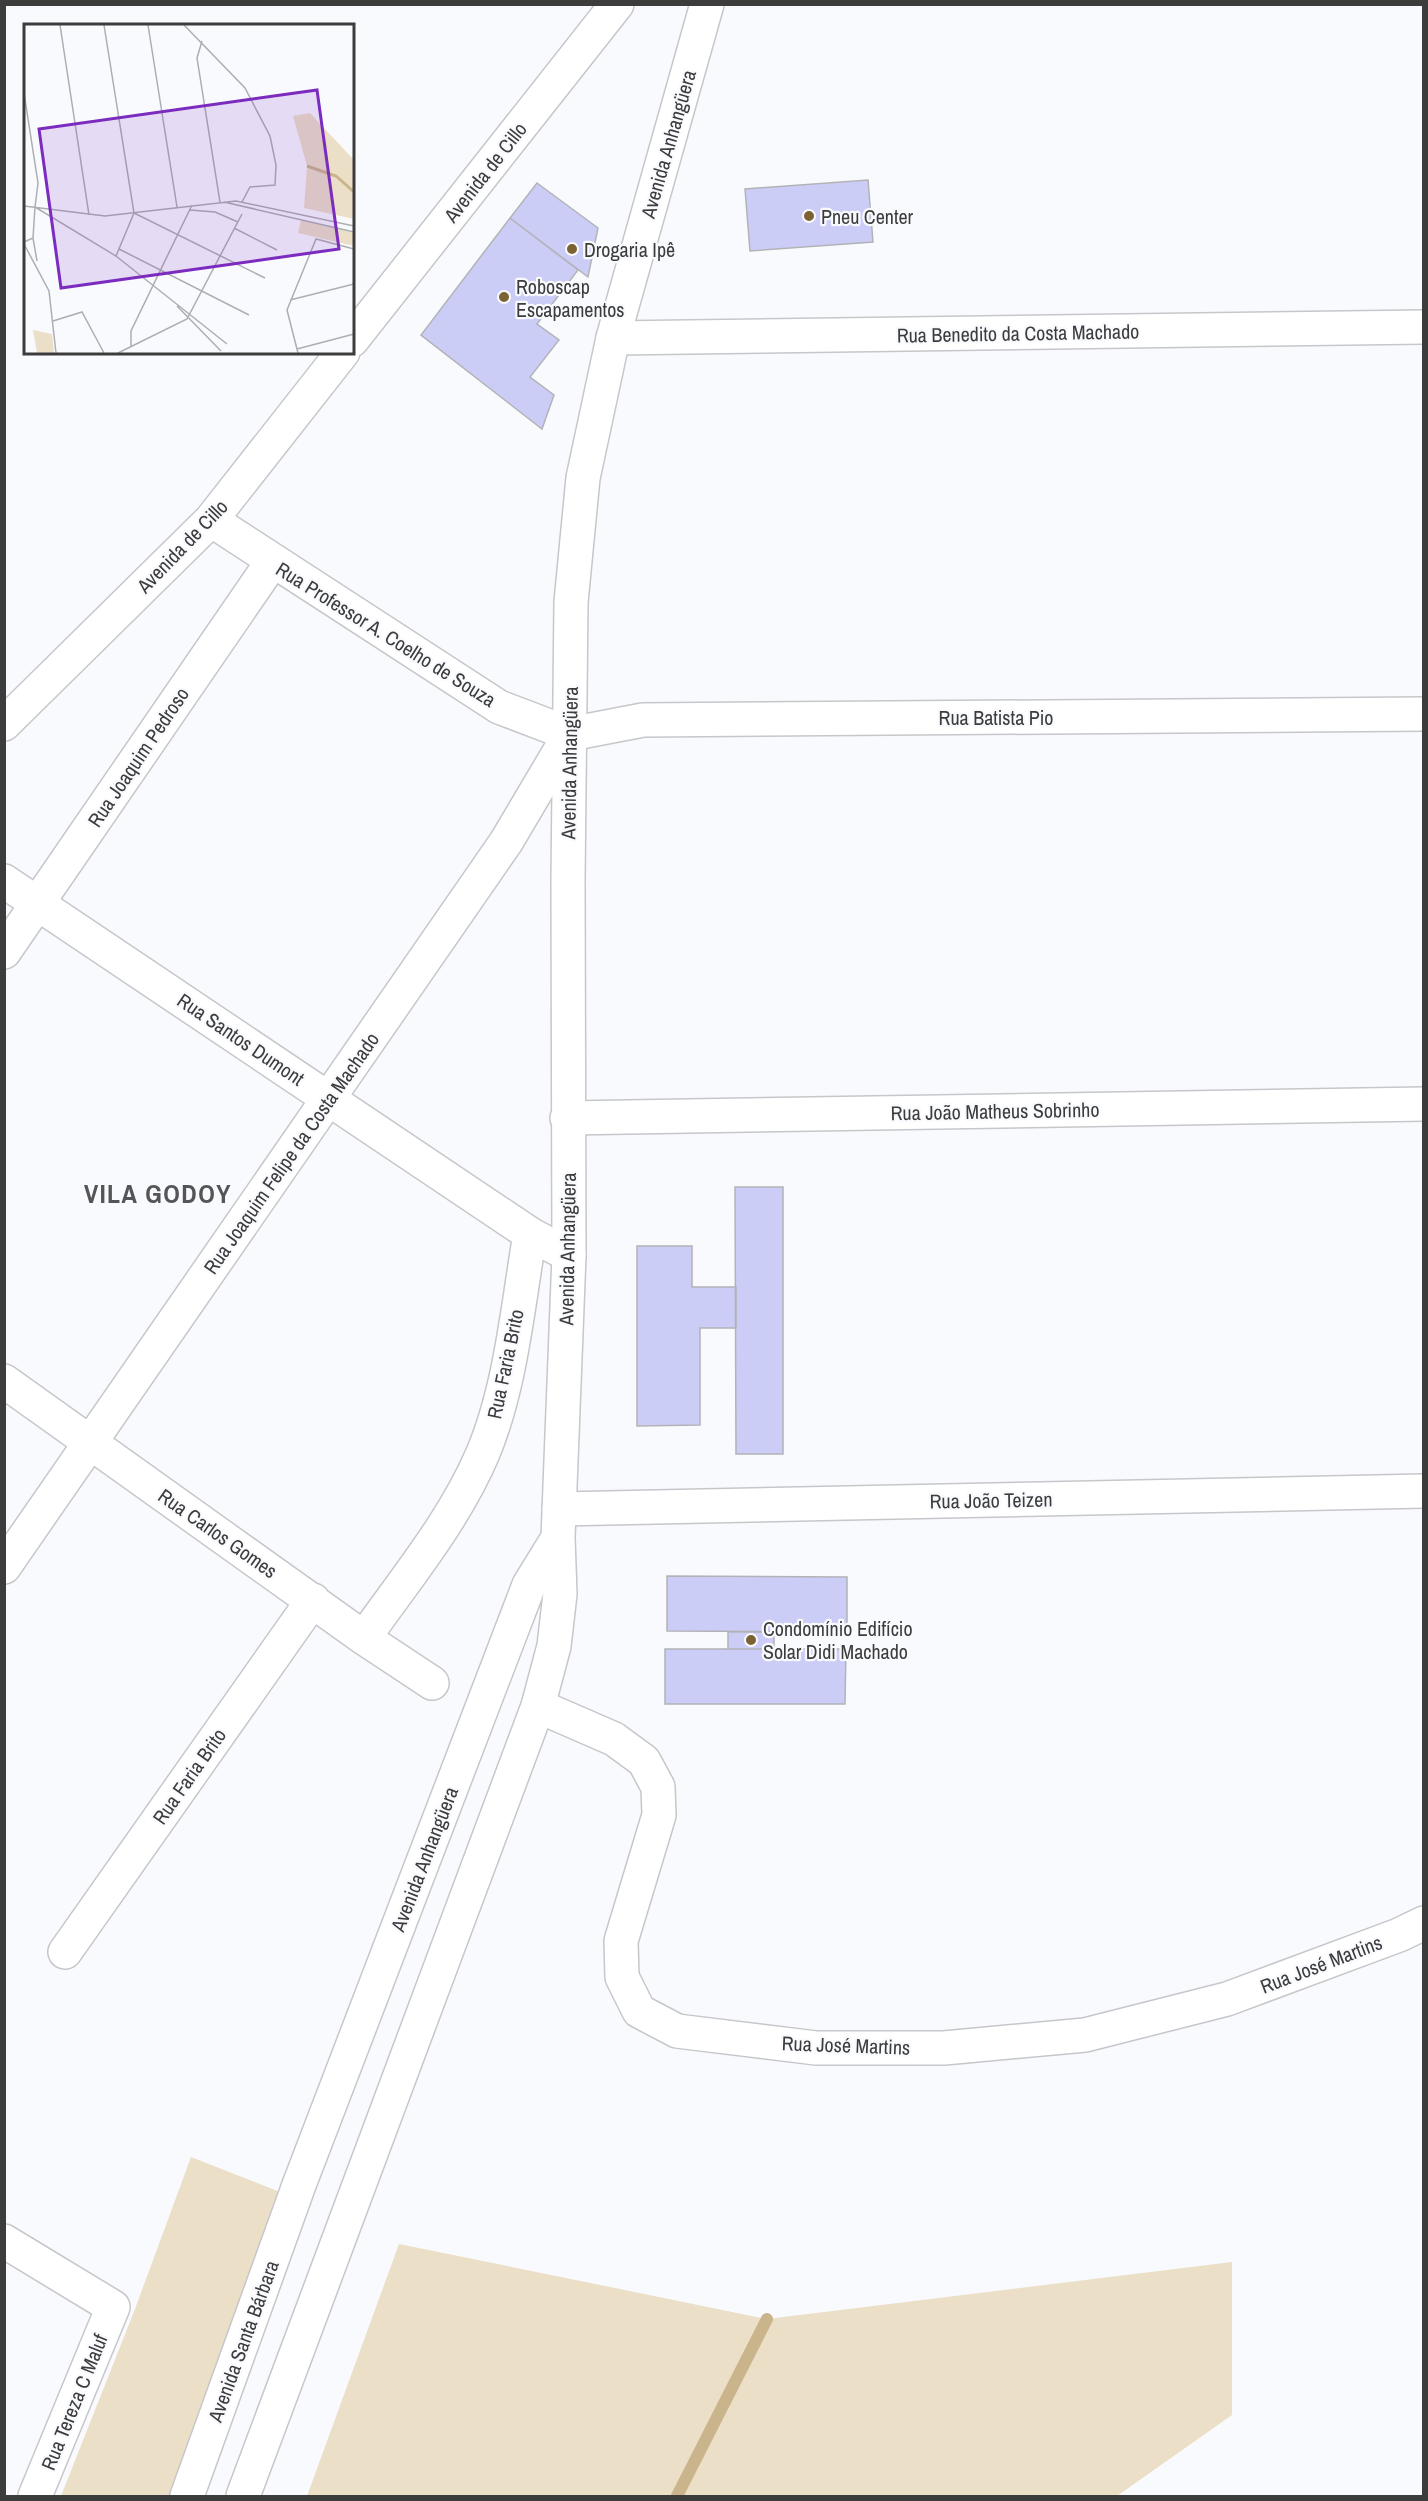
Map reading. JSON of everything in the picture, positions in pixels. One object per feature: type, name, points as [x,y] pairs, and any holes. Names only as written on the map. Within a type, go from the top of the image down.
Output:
[{"type":"street","name":"Avenida de Cillo","points":[[354,337],[617,4]]},
{"type":"street","name":"Avenida Anhangüera","points":[[243,2496],[538,1706],[554,1646],[560,1593],[559,1524],[569,1255],[567,1118],[571,602],[583,478],[613,339],[707,4]]},
{"type":"street","name":"Rua Benedito da Costa Machado","points":[[613,339],[1424,327]]},
{"type":"street","name":"Avenida de Cillo","points":[[4,724],[210,520],[341,354]]},
{"type":"street","name":"Rua Professor A. Coelho de Souza","points":[[210,520],[499,706],[570,734]]},
{"type":"street","name":"Rua Joaquim Pedroso","points":[[4,952],[272,562]]},
{"type":"street","name":"Rua Batista Pio","points":[[570,734],[643,720],[1424,714]]},
{"type":"street","name":"Rua Joaquim Felipe da Costa Machado","points":[[4,1567],[506,842],[570,734]]},
{"type":"street","name":"Rua Santos Dumont","points":[[4,881],[530,1234],[569,1255]]},
{"type":"street","name":"Rua João Matheus Sobrinho","points":[[567,1118],[1424,1104]]},
{"type":"street","name":"Rua Faria Brito","points":[[364,1638],[450,1518],[483,1452],[505,1382],[530,1234]]},
{"type":"street","name":"Rua Carlos Gomes","points":[[4,1381],[364,1638],[432,1683]]},
{"type":"street","name":"Rua João Teizen","points":[[559,1524],[1424,1491]]},
{"type":"street","name":"Avenida Anhangüera","points":[[299,2185],[529,1586],[559,1524]]},
{"type":"street","name":"Rua Faria Brito","points":[[64,1952],[313,1600]]},
{"type":"street","name":"Rua José Martins","points":[[538,1706],[614,1739],[644,1761],[658,1787],[660,1815],[621,1941],[622,1977],[639,2011],[676,2031],[816,2048],[944,2048],[1085,2035],[1227,1999],[1398,1935],[1424,1923]]},
{"type":"street","name":"Avenida Santa Bárbara","points":[[186,2496],[299,2185]]},
{"type":"street","name":"Rua Tereza C Maluf","points":[[4,2241],[113,2307],[35,2496]]},
{"type":"shaded area","points":[[191,2157],[298,2199],[182,2496],[61,2496],[135,2309]]},
{"type":"shaded area","points":[[399,2244],[767,2319],[1232,2262],[1232,2415],[1117,2496],[307,2496]]},
{"type":"building","name":"Pneu Center","points":[[868,180],[873,242],[750,251],[745,189]]},
{"type":"building","name":"Drogaria Ipê","points":[[537,183],[598,228],[588,277],[510,218]]},
{"type":"building","name":"Roboscap Escapamentos","points":[[510,218],[578,270],[537,324],[559,340],[530,377],[554,395],[542,429],[421,335]]},
{"type":"building","points":[[735,1187],[783,1187],[783,1454],[736,1454]]},
{"type":"building","points":[[637,1246],[692,1246],[692,1287],[736,1287],[736,1328],[700,1328],[700,1425],[637,1426]]},
{"type":"building","points":[[667,1576],[847,1577],[847,1632],[667,1631]]},
{"type":"building","name":"Condomínio Edifício Solar Didi Machado","points":[[728,1632],[774,1632],[774,1649],[728,1649]]},
{"type":"building","points":[[665,1649],[846,1649],[845,1704],[665,1704]]},
{"type":"waterway","points":[[677,2496],[767,2319]]},
{"type":"place","name":"Pneu Center","points":[[809,216]]},
{"type":"place","name":"Drogaria Ipê","points":[[572,249]]},
{"type":"place","name":"Roboscap Escapamentos","points":[[504,297]]},
{"type":"place","name":"Condomínio Edifício Solar Didi Machado","points":[[751,1640]]},
{"type":"district","name":"VILA GODOY","points":[[158,1193]]}]
